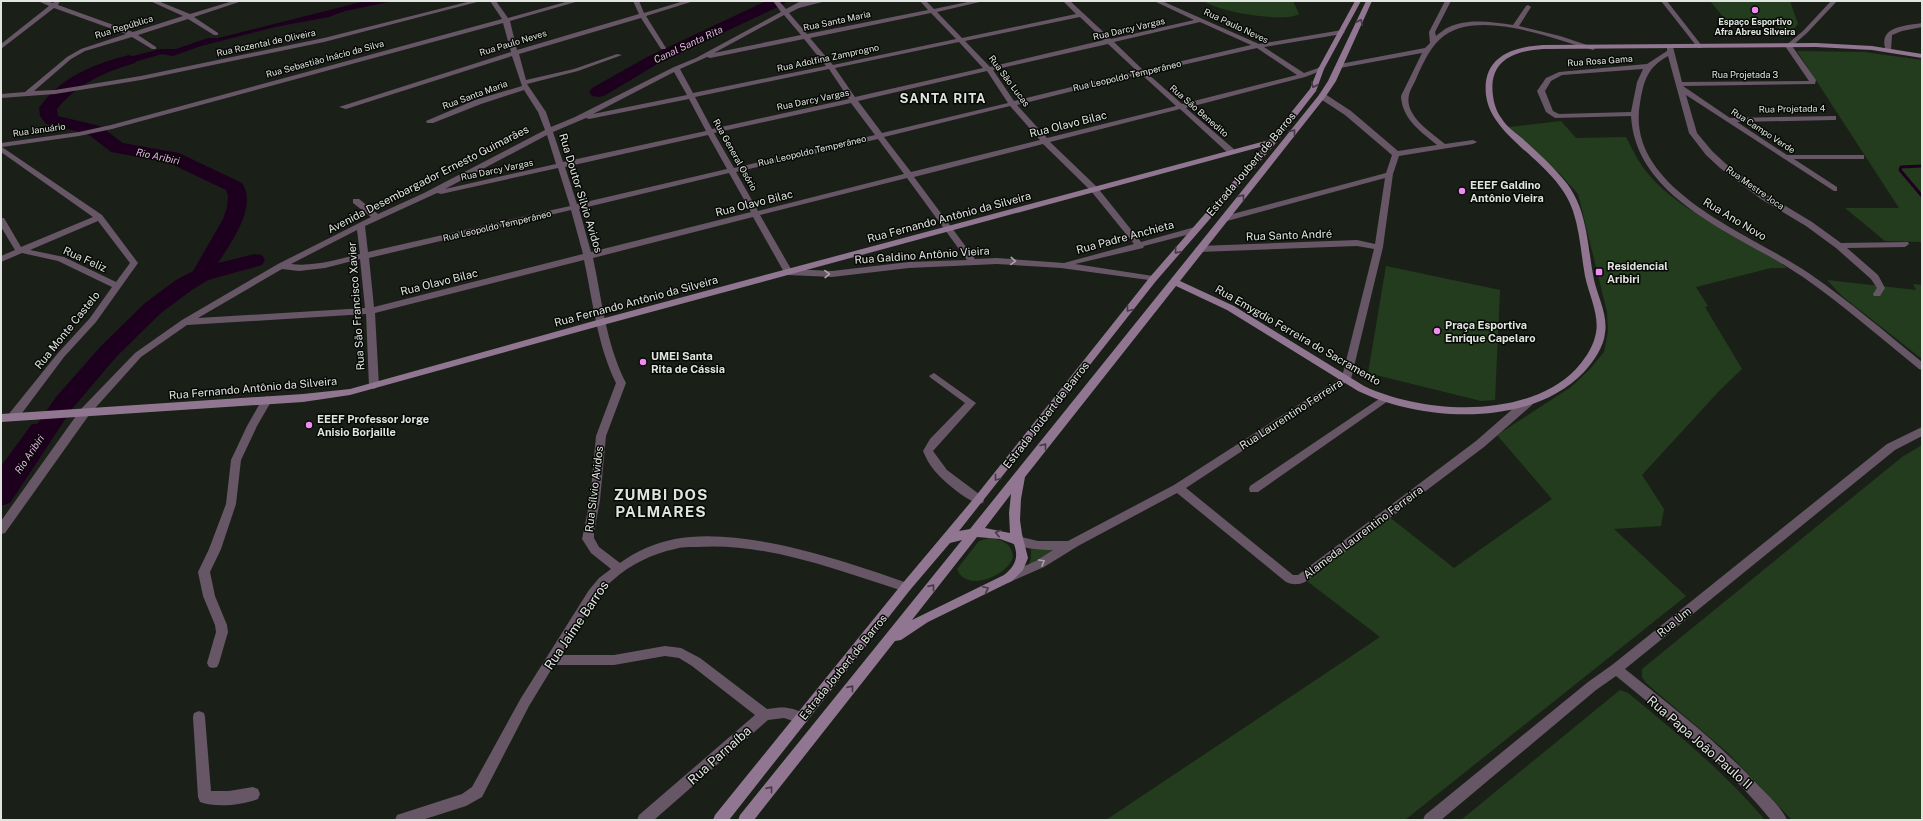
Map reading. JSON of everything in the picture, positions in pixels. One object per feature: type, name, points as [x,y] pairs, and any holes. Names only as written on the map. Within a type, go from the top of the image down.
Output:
[{"type":"main road","name":"Estrada Joubert de Barros","points":[[720,820],[906,587],[948,539],[1153,279],[1272,142],[1312,89],[1321,69],[1358,1]]},
{"type":"main road","name":"Estrada Joubert de Barros","points":[[745,820],[1322,96],[1340,66],[1369,1]]},
{"type":"main road","name":"Rua Emygdio Ferreira do Sacramento","points":[[1174,282],[1209,296],[1346,379],[1385,398],[1436,409],[1458,410],[1488,409],[1528,402],[1545,395],[1566,383],[1580,371],[1598,346],[1602,318],[1591,287],[1578,212],[1574,202],[1568,192],[1551,172],[1499,122],[1491,105],[1490,77],[1493,68],[1499,62],[1515,52],[1529,49],[1593,48],[1670,49],[1700,47],[1788,46],[1855,47],[1888,50],[1922,56]]},
{"type":"main road","name":"Rua Fernando Antônio da Silveira","points":[[1,418],[268,400],[350,392],[601,322],[1272,142]]},
{"type":"main road","points":[[1232,152],[1269,163]]},
{"type":"main road","points":[[881,651],[895,638],[924,618],[1014,574],[1021,563],[1022,552],[1017,541],[1015,510],[1021,474]]},
{"type":"main road","points":[[948,539],[976,532],[994,532],[1017,541]]},
{"type":"street","points":[[41,1],[57,4],[132,34],[154,48]]},
{"type":"street","points":[[154,1],[188,16],[216,34]]},
{"type":"street","name":"Rua República","points":[[26,95],[76,54],[94,46],[240,1]]},
{"type":"street","name":"Rua Rozental de Oliveira","points":[[1,96],[56,92],[141,78],[324,40],[478,1]]},
{"type":"street","name":"Rua Doutor Silvio Avidos","points":[[493,1],[506,20],[524,85],[542,112],[574,208],[588,256],[601,322],[616,374],[621,382],[614,399]]},
{"type":"street","name":"Rua Sebastião Inácio da Silva","points":[[79,134],[112,127],[576,1]]},
{"type":"street","points":[[636,1],[642,15],[663,48]]},
{"type":"street","name":"Rua Paulo Neves","points":[[343,106],[515,52],[690,1]]},
{"type":"street","name":"Avenida Desembargador Ernesto Guimarães","points":[[1,530],[85,412],[138,355],[185,322],[281,266],[377,217],[428,195],[549,131],[578,119],[676,68],[698,59],[780,6],[794,7],[806,1]]},
{"type":"street","points":[[794,7],[823,1]]},
{"type":"street","name":"Rua São Lucas","points":[[924,1],[989,70],[1012,104],[1045,140],[1094,189],[1140,246]]},
{"type":"street","name":"Rua Santa Maria","points":[[698,59],[981,1]]},
{"type":"street","name":"Rua São Benedito","points":[[1066,1],[1180,107],[1232,152]]},
{"type":"street","name":"Rua Paulo Neves","points":[[1157,1],[1258,46],[1303,76]]},
{"type":"street","points":[[1433,44],[1432,32],[1448,1]]},
{"type":"street","points":[[1664,1],[1700,47]]},
{"type":"street","points":[[1788,46],[1805,32],[1834,1]]},
{"type":"street","points":[[1,47],[57,4]]},
{"type":"street","points":[[780,6],[830,67],[909,175],[947,230],[972,261]]},
{"type":"street","points":[[1515,27],[1528,7]]},
{"type":"street","name":"Rua Adolfina Zamprogno","points":[[578,119],[692,97],[1082,15]]},
{"type":"street","name":"Rua Darcy Vargas","points":[[428,195],[989,70],[1202,20]]},
{"type":"street","points":[[1444,147],[1412,118],[1404,104],[1405,96],[1427,50],[1443,33],[1458,26],[1491,24],[1515,27],[1593,48]]},
{"type":"street","points":[[1888,50],[1888,39],[1890,34],[1922,25]]},
{"type":"street","name":"Rua Leopoldo Temperâneo","points":[[281,266],[312,267],[364,256],[880,136],[1142,72],[1258,46],[1342,32]]},
{"type":"street","name":"Rua Projetada 3","points":[[1680,86],[1810,84],[1814,81],[1788,46]]},
{"type":"street","name":"Rua Ano Novo","points":[[1670,49],[1649,66],[1640,84],[1633,114],[1636,138],[1654,170],[1680,197],[1702,213],[1806,275],[1922,367]]},
{"type":"street","name":"Rua Mestre Joca","points":[[1670,49],[1685,110],[1693,133],[1709,153],[1722,166],[1764,197],[1809,224],[1839,246],[1875,276],[1881,288],[1877,294]]},
{"type":"street","points":[[1340,66],[1427,50]]},
{"type":"street","name":"Rua Santa Maria","points":[[430,121],[524,85],[576,70],[618,55]]},
{"type":"street","name":"Rua Rosa Gama","points":[[1633,114],[1562,117],[1553,114],[1541,91],[1544,82],[1552,76],[1578,71],[1649,66]]},
{"type":"street","name":"Rua General Osório","points":[[676,68],[788,272]]},
{"type":"street","name":"Rua Olavo Bilac","points":[[185,322],[370,311],[1303,76],[1321,69]]},
{"type":"street","name":"Rua Campo Verde","points":[[1680,86],[1728,120],[1834,189]]},
{"type":"street","points":[[1322,96],[1348,113],[1396,154],[1473,142]]},
{"type":"street","name":"Rua Projetada 4","points":[[1728,120],[1834,118]]},
{"type":"street","name":"Rua Januário","points":[[1,145],[79,134]]},
{"type":"street","name":"Rua Monte Castelo","points":[[1,149],[99,217],[134,263],[93,320],[61,355],[12,418]]},
{"type":"street","name":"Rua Laurentino Ferreira","points":[[1008,578],[1040,564],[1074,543],[1178,488],[1346,379],[1379,247],[1389,174],[1396,154]]},
{"type":"street","points":[[1785,157],[1861,157]]},
{"type":"street","points":[[1224,219],[1389,174]]},
{"type":"street","points":[[356,201],[377,217]]},
{"type":"street","points":[[1,259],[99,217]]},
{"type":"street","points":[[1,220],[19,250]]},
{"type":"street","name":"Rua São Francisco Xavier","points":[[361,225],[370,311],[374,386]]},
{"type":"street","name":"Rua Padre Anchieta","points":[[1061,266],[1195,230]]},
{"type":"street","name":"Rua Santo André","points":[[1199,249],[1357,243],[1379,247]]},
{"type":"street","points":[[1839,246],[1905,244]]},
{"type":"street","name":"Rua Feliz","points":[[19,250],[62,259],[117,286]]},
{"type":"street","name":"Rua Galdino Antônio Vieira","points":[[788,272],[832,274],[902,266],[972,261],[1012,261],[1061,266],[1153,279]]},
{"type":"street","points":[[934,376],[972,403],[934,442],[928,451],[932,460],[952,482],[979,500]]},
{"type":"street","points":[[1254,488],[1385,398]]},
{"type":"street","name":"Rua Sílvio Avidos","points":[[614,399],[601,436],[595,500],[588,532],[588,539],[595,550],[618,568]]},
{"type":"street","points":[[213,663],[222,632],[204,572],[215,549],[231,504],[236,460],[252,426],[268,400]]},
{"type":"street","name":"Alameda Laurentino Ferreira","points":[[1178,488],[1290,579],[1301,579],[1474,449],[1528,402]]},
{"type":"street","name":"Rua Um","points":[[1430,820],[1592,686],[1616,670],[1891,447],[1922,431]]},
{"type":"street","name":"Rua Jaime Barros","points":[[402,820],[466,799],[477,792],[525,702],[591,598],[608,576],[618,568],[641,555],[669,545],[699,541],[754,544],[788,552],[906,587]]},
{"type":"street","name":"Rua Laurentino Ferreira","points":[[1017,541],[1028,545],[1049,547],[1074,543]]},
{"type":"street","points":[[551,660],[614,660],[665,650],[681,653],[696,662],[765,715],[784,712],[802,718]]},
{"type":"street","name":"Rua Papa João Paulo II","points":[[1616,670],[1726,762],[1766,802],[1780,820]]},
{"type":"street","name":"Rua Parnaíba","points":[[644,820],[765,715]]},
{"type":"street","points":[[199,717],[205,797],[229,798],[253,794]]},
{"type":"green space","points":[[1204,1],[1293,1],[1299,14],[1280,17],[1266,17],[1223,9]]},
{"type":"green space","name":"Espaço Esportivo Afra Abreu Silveira","points":[[1710,1],[1790,1],[1798,24],[1793,30],[1783,35],[1775,22],[1725,19]]},
{"type":"green space","points":[[1797,51],[1864,52],[1922,60],[1922,242],[1885,241],[1845,208],[1899,208]]},
{"type":"green space","points":[[1561,121],[1576,138],[1626,137],[1643,167],[1665,191],[1698,215],[1770,256],[1787,268],[1771,268],[1696,287],[1708,306],[1705,307],[1742,369],[1720,390],[1642,475],[1664,509],[1661,526],[1614,529],[1686,596],[1405,820],[1106,820],[1380,637],[1307,581],[1388,516],[1454,568],[1552,499],[1497,435],[1571,387],[1590,369],[1604,352],[1608,331],[1607,312],[1578,194],[1559,173],[1509,127]]},
{"type":"green space","name":"Praça Esportiva Enrique Capelaro","points":[[1386,266],[1500,290],[1495,400],[1481,401],[1368,373]]},
{"type":"green space","points":[[1827,280],[1916,290],[1913,284],[1922,285],[1922,359],[1842,296]]},
{"type":"green space","points":[[1922,445],[1922,820],[1791,819],[1728,753],[1646,683],[1642,677],[1642,669],[1902,457]]},
{"type":"green space","points":[[989,538],[998,539],[1011,548],[1013,557],[1010,564],[995,575],[986,579],[977,581],[969,580],[962,576],[957,569],[979,541]]},
{"type":"green space","points":[[1031,549],[1058,550],[1028,567],[1031,558]]},
{"type":"green space","points":[[1620,690],[1628,693],[1699,753],[1733,785],[1765,820],[1461,820]]},
{"type":"water","points":[[365,1],[394,1],[345,11],[329,17],[275,27],[201,46],[173,56],[162,54],[110,69],[96,70],[118,60],[160,49],[176,49],[208,38],[218,38]]},
{"type":"water","name":"Rio Aribiri","points":[[55,423],[1,503],[1,466],[32,424]]},
{"type":"waterway","name":"Canal Santa Rita","points":[[598,92],[653,60],[742,17],[779,1]]},
{"type":"waterway","name":"Rio Aribiri","points":[[129,60],[106,67],[74,83],[48,108],[49,116],[52,120],[94,130],[117,148],[172,157],[235,187],[238,196],[237,207],[233,219],[220,245],[201,275]]},
{"type":"waterway","points":[[1922,166],[1901,167],[1900,170],[1922,196]]},
{"type":"waterway","name":"Canal Santa Rita","points":[[201,275],[255,260]]},
{"type":"waterway","name":"Rio Aribiri","points":[[1,496],[37,445],[64,403],[109,351],[153,308],[184,285],[201,275]]},
{"type":"place","name":"Espaço Esportivo Afra Abreu Silveira","points":[[1755,10]]},
{"type":"place","name":"EEEF Galdino Antônio Vieira","points":[[1462,191]]},
{"type":"place","name":"Residencial Aribiri","points":[[1599,272]]},
{"type":"place","name":"Praça Esportiva Enrique Capelaro","points":[[1437,331]]},
{"type":"place","name":"UMEI Santa Rita de Cássia","points":[[643,362]]},
{"type":"place","name":"EEEF Professor Jorge Anisio Borjaille","points":[[309,425]]},
{"type":"district","name":"SANTA RITA","points":[[943,98]]},
{"type":"district","name":"ZUMBI DOS PALMARES","points":[[661,504]]}]
